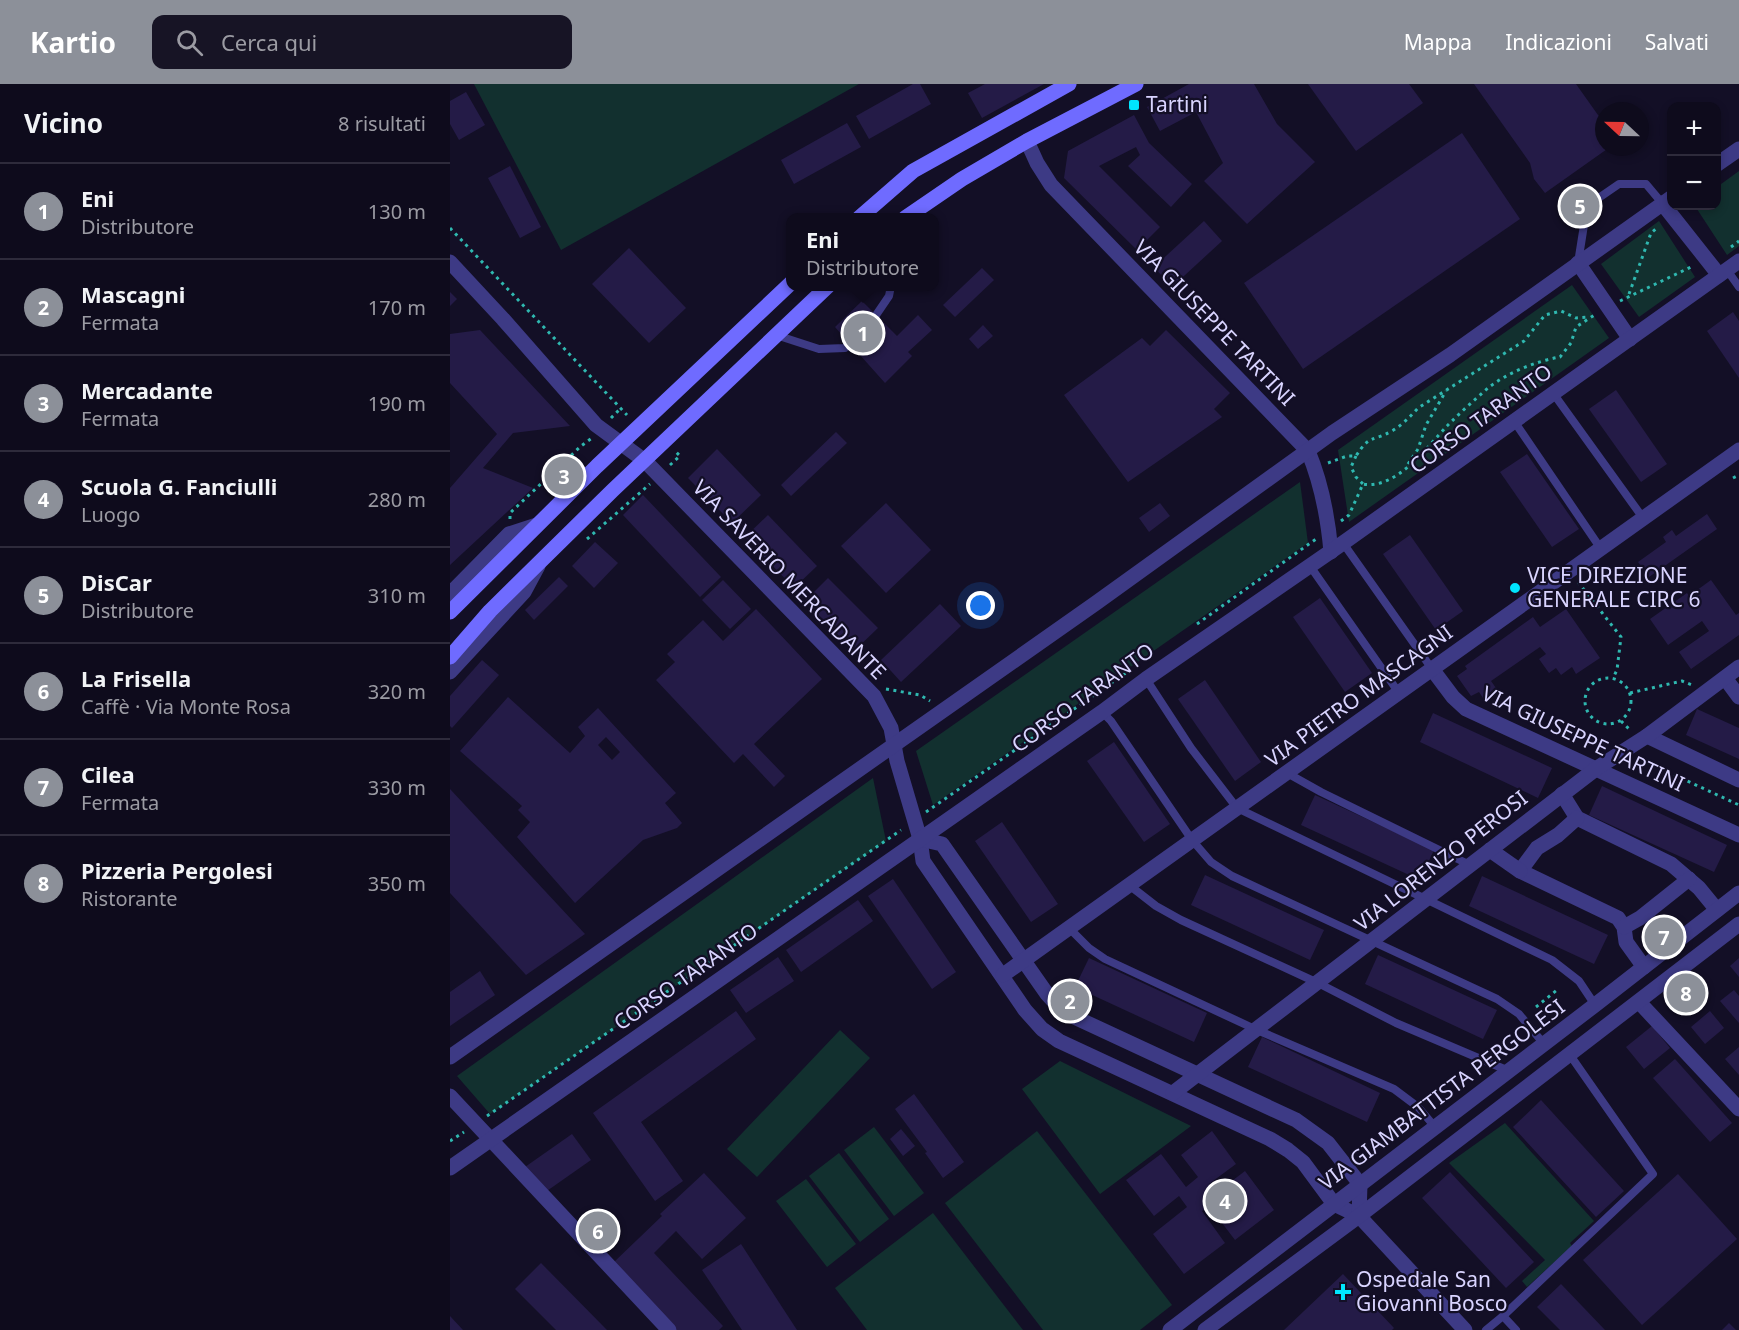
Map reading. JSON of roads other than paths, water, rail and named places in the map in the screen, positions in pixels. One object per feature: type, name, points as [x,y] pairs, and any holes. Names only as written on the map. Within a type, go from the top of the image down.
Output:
[{"type":"main road","points":[[865,213],[913,171],[1069,84]]},
{"type":"main road","points":[[912,213],[949,187],[1027,141],[1136,84]]},
{"type":"main road","points":[[450,612],[537,525],[786,288]]},
{"type":"main road","points":[[450,657],[490,611],[823,291]]},
{"type":"street","name":"VIA GIUSEPPE TARTINI","points":[[1027,141],[1051,185],[1308,450],[1315,468],[1329,530],[1337,548]]},
{"type":"street","points":[[1721,162],[1739,149]]},
{"type":"street","points":[[450,1057],[1308,450],[1450,355],[1578,263],[1667,206]]},
{"type":"street","points":[[1673,210],[1728,268]]},
{"type":"street","name":"VIA SAVERIO MERCADANTE","points":[[450,262],[596,425],[645,461],[874,696],[891,728],[897,761],[920,839],[923,861],[1029,1014],[1054,1038],[1270,1139],[1288,1150],[1306,1166],[1334,1204],[1359,1216],[1465,1330]]},
{"type":"street","points":[[1578,263],[1630,339]]},
{"type":"street","name":"CORSO TARANTO","points":[[450,1168],[1146,679],[1337,548],[1728,268]]},
{"type":"street","name":"VIA PIETRO MASCAGNI","points":[[1003,975],[1739,450]]},
{"type":"street","points":[[450,594],[509,534],[537,525]]},
{"type":"street","points":[[450,672],[524,592],[541,561]]},
{"type":"street","name":"VIA LORENZO PEROSI","points":[[1173,1093],[1562,794],[1647,736],[1739,667]]},
{"type":"street","name":"VIA GIUSEPPE TARTINI","points":[[1432,669],[1453,697],[1466,709],[1739,835]]},
{"type":"street","points":[[1725,678],[1739,698]]},
{"type":"street","name":"VIA GIUSEPPE TARTINI","points":[[1647,736],[1739,780]]},
{"type":"street","points":[[1562,794],[1574,813],[1671,864],[1694,884],[1717,910]]},
{"type":"street","points":[[1520,870],[1537,848],[1558,836],[1574,813]]},
{"type":"street","points":[[920,839],[942,844],[1049,998],[1069,1014],[1304,1124],[1334,1149],[1360,1184],[1359,1216]]},
{"type":"street","points":[[1490,850],[1520,870],[1618,918],[1624,927],[1626,942],[1644,967]]},
{"type":"street","points":[[1624,927],[1694,884]]},
{"type":"street","name":"VIA GIAMBATTISTA PERGOLESI","points":[[1170,1330],[1739,892]]},
{"type":"street","points":[[1205,1330],[1359,1216],[1739,924]]},
{"type":"street","points":[[1639,1002],[1739,1109]]},
{"type":"street","points":[[450,1096],[669,1330]]},
{"type":"lane","points":[[1578,263],[1587,206],[1619,184],[1646,184],[1667,204]]},
{"type":"lane","points":[[1728,268],[1739,287]]},
{"type":"lane","points":[[776,335],[819,350],[845,348],[870,324],[890,291]]},
{"type":"lane","points":[[1553,393],[1643,518]]},
{"type":"lane","points":[[1514,421],[1601,549]]},
{"type":"lane","name":"VIA GIUSEPPE TARTINI","points":[[1337,548],[1432,669]]},
{"type":"lane","points":[[1310,566],[1398,693]]},
{"type":"lane","points":[[1146,679],[1191,748],[1237,808],[1560,965],[1579,981],[1595,1005]]},
{"type":"lane","points":[[1102,712],[1111,721],[1192,840],[1211,862],[1228,874],[1502,1002],[1525,1019],[1544,1044]]},
{"type":"lane","points":[[1287,773],[1470,865]]},
{"type":"lane","points":[[1129,885],[1177,918],[1318,983],[1396,1023],[1509,1071]]},
{"type":"lane","points":[[1069,928],[1089,948],[1105,959],[1257,1030],[1394,1089],[1418,1107],[1435,1127]]},
{"type":"lane","points":[[1486,1330],[1653,1174],[1570,1055]]},
{"type":"lane","points":[[1503,1316],[1516,1330]]},
{"type":"place","name":"Tartini","points":[[1134,105]]},
{"type":"place","name":"DisCar","points":[[1580,206]]},
{"type":"place","name":"Eni","points":[[863,333]]},
{"type":"place","name":"Mercadante","points":[[564,476]]},
{"type":"place","name":"VICE DIREZIONE GENERALE CIRC 6","points":[[1515,588]]},
{"type":"place","name":"Cilea","points":[[1664,937]]},
{"type":"place","name":"Pizzeria Pergolesi","points":[[1686,993]]},
{"type":"place","name":"Mascagni","points":[[1070,1001]]},
{"type":"place","name":"Scuola G. Fanciulli","points":[[1225,1201]]},
{"type":"place","name":"La Frisella","points":[[598,1231]]},
{"type":"place","name":"Ospedale San Giovanni Bosco","points":[[1343,1292]]}]
